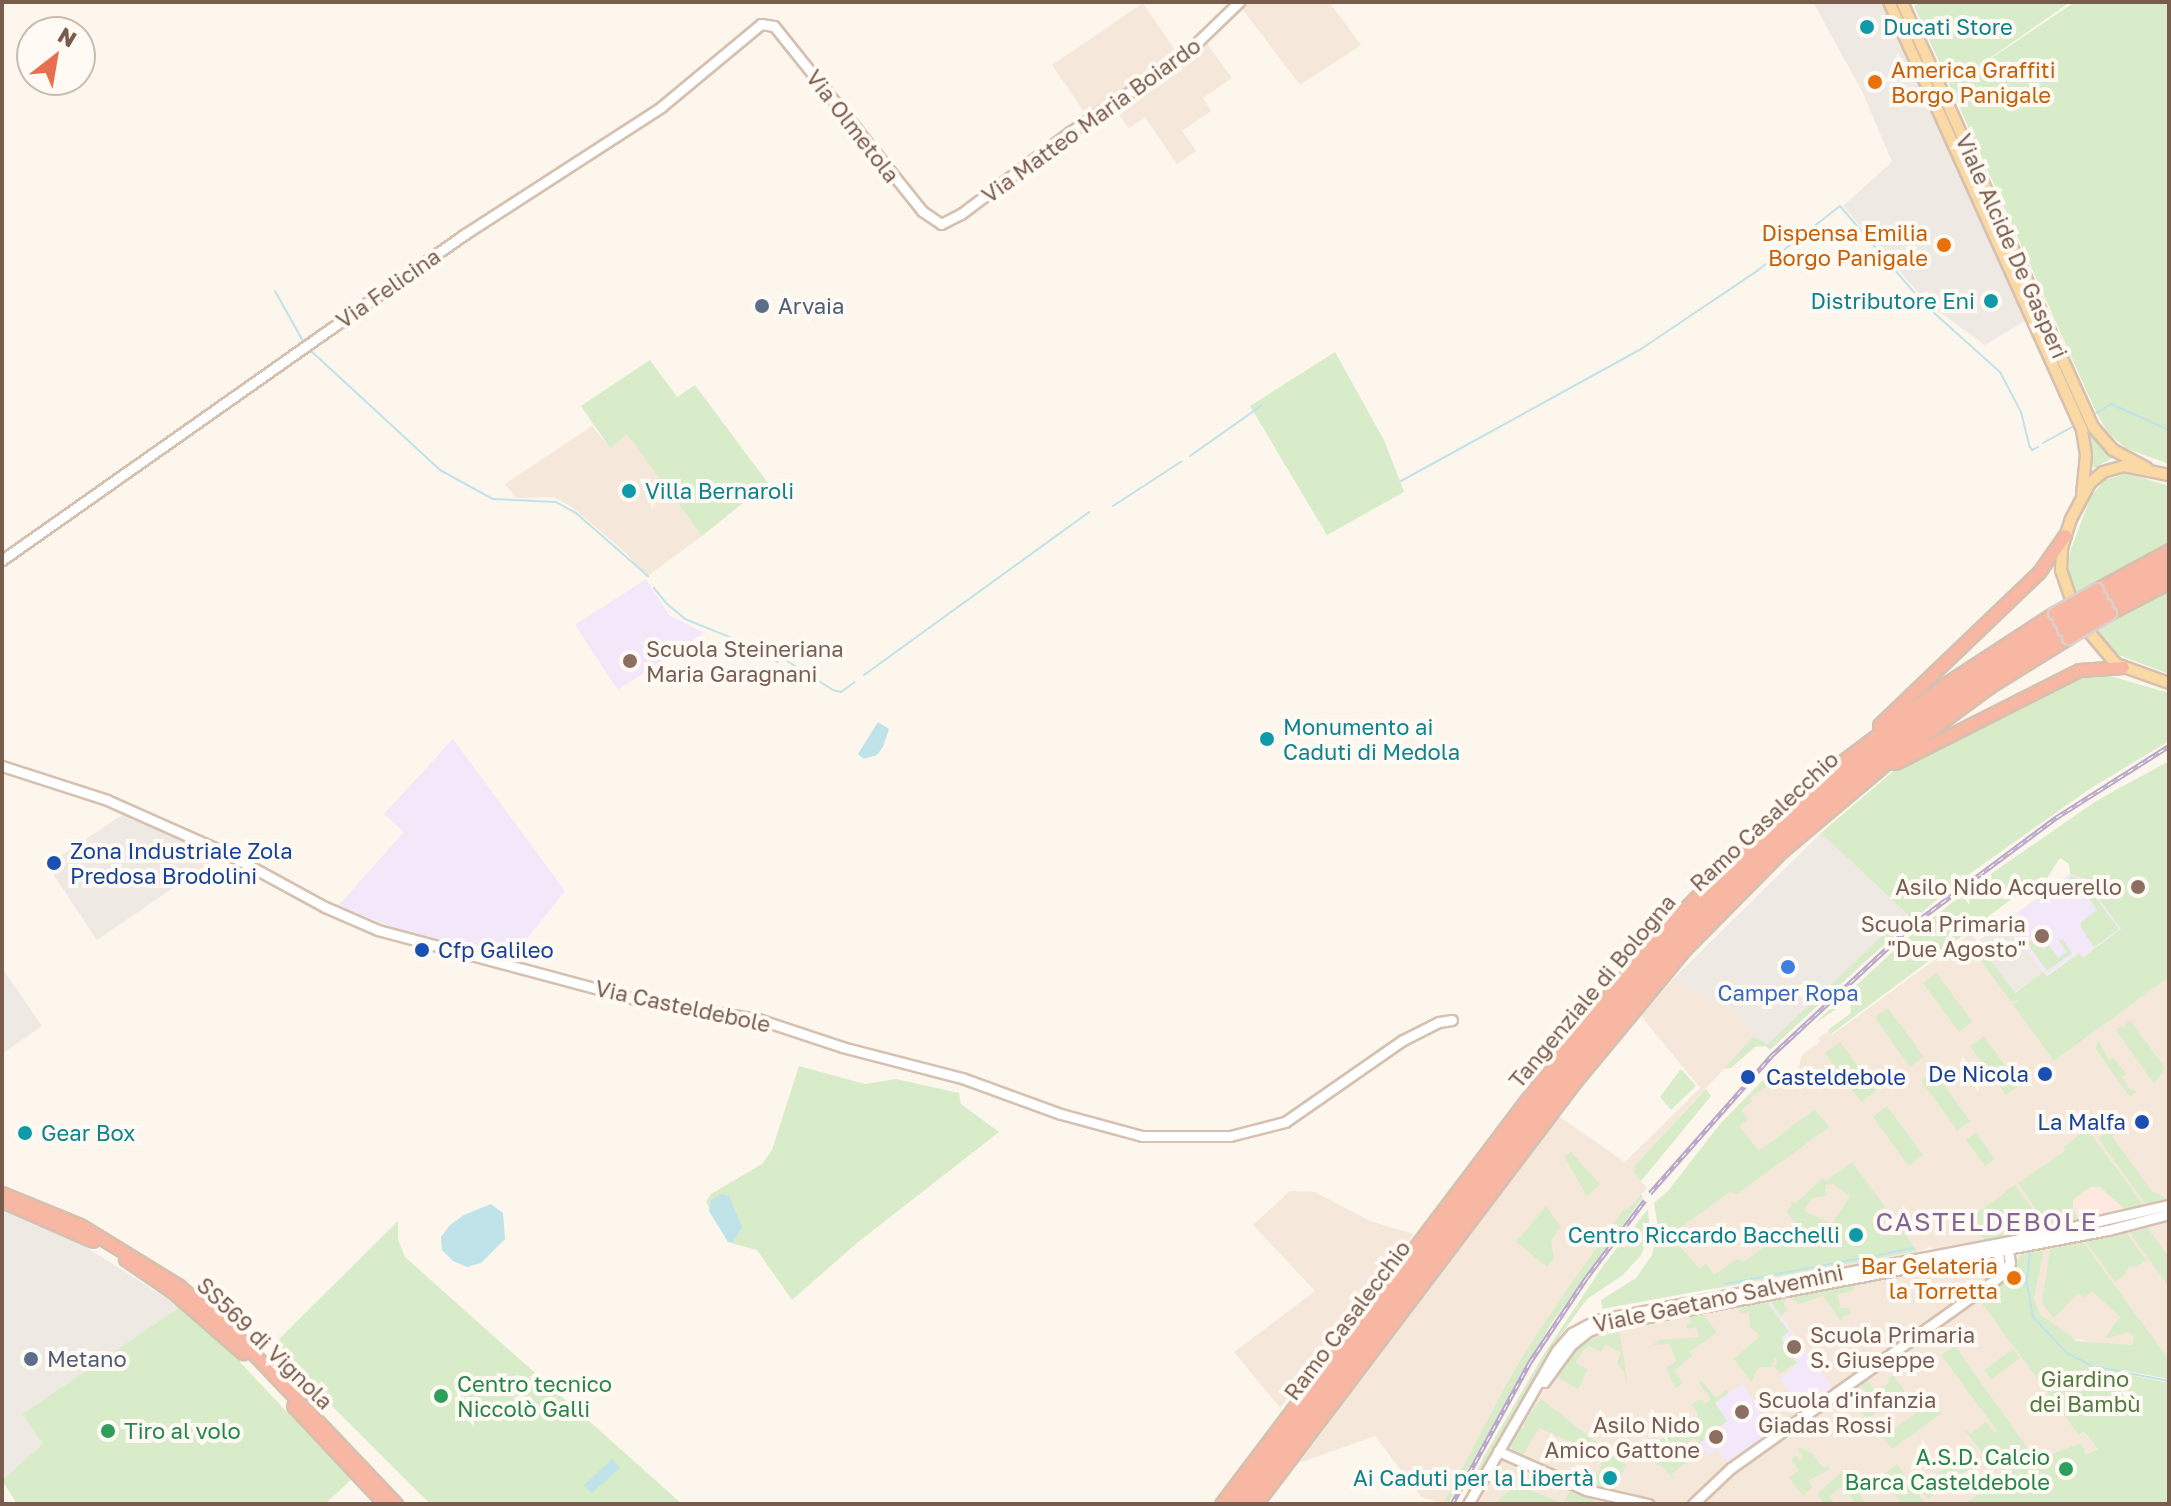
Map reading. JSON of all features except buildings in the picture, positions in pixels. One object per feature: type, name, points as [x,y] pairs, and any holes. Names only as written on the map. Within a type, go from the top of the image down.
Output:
[{"type":"highway","points":[[1839,764],[2039,572],[2065,535]]},
{"type":"highway","name":"Tangenziale di Bologna","points":[[1221,1504],[1612,990],[1736,857],[1839,764],[1945,684],[2103,601],[2169,550]]},
{"type":"highway","name":"Ramo Casalecchio","points":[[1233,1504],[1583,1042],[1695,912],[1774,834],[1863,757],[1985,668],[2169,561]]},
{"type":"highway","name":"Ramo Casalecchio","points":[[2103,601],[2169,571]]},
{"type":"highway","name":"Tangenziale di Bologna","points":[[2103,601],[2169,582]]},
{"type":"highway","name":"Tangenziale di Bologna","points":[[1256,1504],[1640,1000],[1726,906],[1805,831],[2061,625]]},
{"type":"highway","name":"Ramo Casalecchio","points":[[1243,1504],[1592,1044],[1695,924],[1777,843],[1868,765],[2061,625]]},
{"type":"highway","points":[[1805,831],[1887,768],[1928,745],[2079,670],[2123,667]]},
{"type":"highway","name":"SS569 di Vignola","points":[[2,1193],[52,1212],[108,1240],[196,1300],[233,1332],[396,1504]]},
{"type":"highway","name":"SS569 di Vignola","points":[[2,1201],[104,1246],[173,1292],[237,1347],[385,1504]]},
{"type":"main road","name":"Viale Alcide De Gasperi","points":[[1889,2],[2082,430],[2086,455],[2082,495]]},
{"type":"main road","name":"Viale Alcide De Gasperi","points":[[1902,2],[2093,427],[2113,450],[2147,468]]},
{"type":"main road","points":[[2070,596],[2061,570],[2065,535],[2082,495],[2094,479],[2108,470],[2124,466],[2147,468],[2169,475]]},
{"type":"main road","points":[[2089,632],[2104,654],[2123,667],[2168,683]]},
{"type":"street","name":"Via Matteo Maria Boiardo","points":[[934,222],[944,224],[961,214],[1070,132],[1183,56],[1239,2]]},
{"type":"street","name":"Via Felicina","points":[[2,560],[465,234],[661,107],[753,29],[765,23],[774,26]]},
{"type":"street","name":"Via Olmetola","points":[[774,26],[934,222]]},
{"type":"street","name":"Via Casteldebole","points":[[2,766],[107,800],[226,853],[325,907],[378,930],[619,995],[758,1019],[842,1047],[962,1078],[1061,1114],[1142,1136],[1230,1136],[1285,1122],[1403,1040],[1449,1018],[1452,1020]]},
{"type":"street","name":"Viale Gaetano Salvemini","points":[[2126,1221],[2169,1205]]},
{"type":"street","name":"Viale Gaetano Salvemini","points":[[1468,1504],[1554,1354],[1572,1333],[1601,1318],[1694,1304],[2169,1214]]},
{"type":"street","points":[[1693,1504],[1731,1468],[2008,1268],[2004,1247]]},
{"type":"street","points":[[1498,1451],[1586,1490],[1648,1504]]},
{"type":"shaded area","points":[[1237,2],[1329,2],[1361,45],[1300,85]]},
{"type":"shaded area","points":[[1813,2],[1885,2],[1903,50],[2025,321],[1985,345],[1928,304],[1843,206],[1892,162],[1863,93]]},
{"type":"shaded area","points":[[1143,3],[1181,59],[1205,41],[1232,78],[1203,98],[1211,111],[1182,131],[1196,151],[1177,164],[1145,117],[1129,128],[1113,107],[1091,122],[1052,65]]},
{"type":"shaded area","points":[[592,426],[610,448],[627,433],[702,536],[646,577],[626,553],[572,507],[554,497],[516,498],[505,484]]},
{"type":"shaded area","name":"Scuola Steineriana Maria Garagnani","points":[[646,579],[669,615],[704,633],[618,690],[575,625]]},
{"type":"shaded area","points":[[453,739],[565,891],[509,961],[416,936],[338,906],[404,832],[384,814]]},
{"type":"shaded area","points":[[122,815],[220,856],[97,940],[47,865]]},
{"type":"shaded area","points":[[1821,833],[1912,919],[1770,1050],[1729,1007],[1672,980]]},
{"type":"shaded area","points":[[2071,873],[2085,880],[2122,929],[2082,957],[2078,953],[2046,976],[2007,920]]},
{"type":"shaded area","points":[[2007,920],[2043,972],[2014,993],[1977,942]]},
{"type":"shaded area","points":[[1971,933],[2061,1056],[2169,977],[2169,1201],[2128,1212],[2065,1203],[2081,1223],[1936,1250],[1929,1247],[1916,1254],[1716,1289],[1675,1239],[1675,1231],[1731,1190],[1736,1195],[1828,1127],[1815,1109],[1752,1157],[1720,1124],[1777,1066],[1803,1093],[1791,1079],[1797,1074],[1802,1055],[1820,1042],[1818,1038],[1829,1031],[1832,1035]]},
{"type":"shaded area","points":[[2,968],[42,1026],[2,1054]]},
{"type":"shaded area","points":[[1672,980],[1729,1007],[1768,1044],[1755,1047],[1731,1068],[1724,1069],[1635,1165],[1634,1173],[1647,1188],[1629,1209],[1623,1210],[1509,1379],[1443,1504],[1421,1497],[1375,1436],[1299,1463],[1557,1115],[1625,1162],[1700,1088],[1641,1016]]},
{"type":"shaded area","points":[[2093,1179],[2128,1212],[2081,1223],[2065,1203]]},
{"type":"shaded area","points":[[1290,1191],[1315,1192],[1370,1221],[1414,1234],[1280,1408],[1234,1352],[1315,1291],[1253,1225]]},
{"type":"shaded area","points":[[2,1209],[75,1240],[180,1307],[22,1414],[44,1444],[2,1480]]},
{"type":"shaded area","points":[[2169,1219],[2169,1379],[2137,1373],[2105,1345],[2071,1338],[2041,1315],[2034,1299],[2044,1250],[2021,1255],[1999,1284],[2078,1433],[2083,1432],[2098,1449],[2085,1454],[2081,1443],[2004,1472],[2001,1476],[2007,1485],[1999,1489],[1993,1483],[1964,1504],[1594,1504],[1595,1499],[1587,1497],[1567,1504],[1516,1485],[1494,1504],[1473,1504],[1496,1462],[1568,1354],[1587,1337],[1604,1330],[1988,1257],[1994,1261],[2016,1257],[2022,1251]],"holes":[[[1774,1332],[1831,1389],[1803,1409],[1781,1380],[1798,1364]]]},
{"type":"shaded area","name":"Scuola Primaria S. Giuseppe","points":[[1769,1299],[1832,1387],[1802,1409],[1780,1379],[1798,1364],[1758,1301]]},
{"type":"shaded area","points":[[1742,1384],[1774,1429],[1728,1464],[1717,1449],[1709,1455],[1684,1425]]},
{"type":"green space","points":[[1921,2],[2070,2],[1966,75],[2075,2],[2169,2],[2169,464],[2125,448],[2107,431],[2097,414],[1914,6]]},
{"type":"green space","points":[[1335,352],[1384,440],[1404,492],[1327,535],[1250,406]]},
{"type":"green space","points":[[650,360],[677,397],[695,385],[768,483],[702,536],[627,434],[610,448],[581,406]]},
{"type":"green space","points":[[2086,425],[2114,457],[2094,468],[2091,466]]},
{"type":"green space","points":[[2127,473],[2169,486],[2169,543],[2077,592],[2069,574],[2068,557],[2091,496],[2105,480]]},
{"type":"green space","points":[[2169,588],[2169,674],[2116,654],[2096,628]]},
{"type":"green space","points":[[2100,673],[2169,693],[2169,741],[2088,790],[1954,885],[1864,962],[1770,1050],[1766,1046],[1755,1047],[1731,1068],[1725,1068],[1753,1037],[1768,1044],[1896,923],[1909,916],[1821,833],[1897,768],[2081,676]]},
{"type":"green space","points":[[2169,761],[2169,977],[2054,1061],[2013,1005],[2019,1000],[2011,1002],[1971,946],[1977,942],[2015,993],[2043,972],[2047,976],[2079,953],[2083,957],[2121,929],[2085,880],[2070,874],[2069,864],[2060,858],[2047,878],[2041,877],[1831,1034],[1828,1030],[1851,1013],[1850,1004],[1844,1004],[1814,1024],[1913,933],[1975,885],[2096,801]]},
{"type":"green space","points":[[2072,876],[2084,882],[2119,929],[2094,947],[2081,928],[2081,922],[2097,910],[2077,883],[2063,893],[2058,886]]},
{"type":"green space","points":[[2035,938],[2043,949],[2049,945],[2058,958],[2067,952],[2059,941],[2062,939],[2072,953],[2047,971],[2027,943]]},
{"type":"green space","points":[[1937,973],[1972,1022],[1959,1032],[1923,983]]},
{"type":"green space","points":[[1888,1008],[1924,1057],[1910,1067],[1875,1018]]},
{"type":"green space","points":[[2130,1020],[2165,1068],[2154,1084],[2116,1030],[2121,1026],[2127,1028],[2124,1024]]},
{"type":"green space","points":[[1984,1036],[2019,1085],[2006,1095],[1970,1046]]},
{"type":"green space","points":[[2099,1041],[2109,1060],[2113,1057],[2126,1074],[2122,1077],[2130,1089],[2136,1092],[2130,1097],[2095,1048]]},
{"type":"green space","points":[[1840,1042],[1876,1091],[1861,1102],[1825,1053]]},
{"type":"green space","points":[[799,1066],[865,1084],[896,1079],[959,1093],[961,1104],[999,1132],[857,1243],[792,1300],[757,1250],[730,1243],[706,1202],[711,1194],[762,1164],[772,1150]]},
{"type":"green space","points":[[1777,1066],[1797,1091],[1780,1077],[1750,1098],[1752,1101],[1741,1110],[1748,1119],[1739,1126],[1759,1151],[1815,1109],[1829,1127],[1736,1195],[1731,1191],[1676,1231],[1679,1236],[1675,1239],[1700,1269],[1706,1263],[1714,1275],[1737,1259],[1744,1262],[1795,1223],[1786,1211],[1792,1206],[1790,1202],[1796,1203],[1823,1178],[1826,1181],[1852,1162],[1917,1251],[1602,1309],[1601,1300],[1636,1278],[1652,1255],[1658,1229],[1654,1203],[1668,1191],[1720,1124]],"holes":[[[1833,1184],[1850,1196],[1832,1224],[1804,1211],[1812,1198],[1826,1196],[1825,1185]]]},
{"type":"green space","points":[[1681,1069],[1696,1086],[1671,1110],[1660,1097]]},
{"type":"green space","points":[[1935,1072],[1970,1121],[1957,1130],[1921,1081]]},
{"type":"green space","points":[[1706,1089],[1711,1096],[1641,1181],[1634,1173],[1635,1165]]},
{"type":"green space","points":[[1887,1106],[1923,1155],[1908,1166],[1873,1117]]},
{"type":"green space","points":[[2126,1118],[2129,1122],[2112,1136],[2152,1191],[2169,1200],[2147,1206],[2098,1138]]},
{"type":"green space","points":[[2087,1129],[2145,1207],[2128,1212],[2100,1187],[2090,1187],[2073,1200],[2073,1209],[2080,1221],[2049,1228],[2018,1183],[2065,1151],[2063,1147]]},
{"type":"green space","points":[[1976,1132],[1995,1159],[1985,1166],[1966,1140]]},
{"type":"green space","points":[[1571,1152],[1600,1184],[1587,1196],[1564,1156]]},
{"type":"green space","points":[[2015,1185],[2046,1228],[1985,1240],[1969,1219]]},
{"type":"green space","points":[[1641,1194],[1643,1197],[1551,1324],[1448,1504],[1443,1504],[1509,1379],[1544,1323],[1623,1210],[1629,1209]]},
{"type":"green space","points":[[1546,1206],[1561,1227],[1551,1240],[1554,1259],[1547,1267],[1516,1242]]},
{"type":"green space","points":[[1648,1209],[1650,1233],[1641,1255],[1623,1275],[1587,1299],[1550,1350],[1462,1504],[1483,1458],[1544,1354],[1605,1263]]},
{"type":"green space","name":"Centro tecnico Niccolò Galli","points":[[398,1221],[398,1239],[405,1257],[682,1504],[430,1504],[272,1346]]},
{"type":"green space","points":[[2147,1227],[2169,1258],[2169,1287],[2130,1233]]},
{"type":"green space","points":[[2126,1232],[2146,1260],[2136,1267],[2129,1266],[2125,1275],[2115,1282],[2086,1242]]},
{"type":"green space","name":"Giardino dei Bambù","points":[[2083,1242],[2169,1360],[2169,1379],[2122,1370],[2121,1373],[2169,1383],[2169,1504],[1964,1504],[1993,1483],[1999,1489],[2006,1485],[2000,1476],[2004,1472],[2081,1443],[2086,1454],[2098,1449],[2084,1432],[2078,1434],[1978,1298],[2004,1279],[2021,1255],[2044,1250],[2034,1299],[2041,1315],[2077,1341],[2132,1345],[2134,1338],[2130,1332],[2104,1339],[2120,1317],[2092,1291],[2084,1298],[2078,1293],[2054,1318],[2042,1304],[2050,1249]]},
{"type":"green space","points":[[1853,1283],[1854,1291],[1838,1294],[1840,1308],[1849,1308],[1850,1314],[1841,1321],[1823,1296],[1799,1304],[1787,1296],[1784,1303],[1788,1310],[1780,1316],[1769,1299]]},
{"type":"green space","points":[[1766,1300],[1789,1332],[1781,1338],[1797,1363],[1780,1374],[1774,1366],[1778,1362],[1775,1358],[1771,1367],[1759,1367],[1751,1382],[1734,1359],[1760,1336],[1750,1327],[1749,1312],[1740,1314],[1739,1306]]},
{"type":"green space","points":[[180,1307],[224,1345],[351,1480],[328,1501],[330,1504],[17,1504],[2,1480],[43,1444],[22,1414]]},
{"type":"green space","points":[[1701,1312],[1730,1349],[1717,1333],[1689,1352],[1692,1356],[1674,1371],[1683,1383],[1675,1388],[1666,1368],[1676,1361],[1670,1344],[1652,1345],[1660,1340],[1699,1337],[1697,1327],[1687,1329],[1686,1325],[1691,1323],[1688,1315]]},
{"type":"green space","points":[[1619,1328],[1628,1388],[1624,1372],[1617,1364],[1621,1353],[1606,1344],[1601,1352],[1589,1346],[1583,1350],[1576,1363],[1588,1370],[1578,1389],[1556,1376],[1581,1344]]},
{"type":"green space","points":[[1955,1346],[2029,1450],[2000,1460],[2001,1465],[1994,1469],[1964,1429],[1971,1434],[1986,1422],[1995,1433],[1998,1432],[1941,1355]]},
{"type":"green space","points":[[2013,1349],[2020,1358],[1991,1379],[1984,1370]]},
{"type":"green space","points":[[1893,1375],[1905,1391],[1879,1410],[1860,1384],[1866,1379],[1876,1392],[1890,1382],[1888,1379]]},
{"type":"green space","points":[[1702,1381],[1716,1398],[1726,1390],[1728,1393],[1715,1403],[1727,1421],[1699,1444],[1694,1438],[1678,1450],[1687,1462],[1672,1474],[1675,1481],[1662,1466],[1655,1465],[1659,1462],[1645,1439],[1658,1441],[1698,1415],[1691,1404],[1701,1399],[1705,1404],[1711,1399],[1699,1383]]},
{"type":"green space","points":[[1857,1385],[1877,1412],[1867,1419],[1844,1394]]},
{"type":"green space","points":[[1541,1399],[1626,1465],[1615,1492],[1608,1491],[1612,1476],[1607,1476],[1605,1490],[1592,1487],[1603,1461],[1599,1454],[1539,1428],[1522,1456],[1512,1451],[1511,1442],[1521,1428],[1525,1429],[1523,1424]]},
{"type":"green space","points":[[1933,1401],[1942,1413],[1892,1449],[1883,1437]]},
{"type":"green space","points":[[1800,1447],[1812,1453],[1823,1468],[1827,1466],[1830,1469],[1808,1481],[1812,1487],[1803,1496],[1789,1478],[1799,1470],[1791,1459],[1796,1455],[1800,1460],[1803,1458],[1797,1449]]},
{"type":"green space","points":[[1969,1451],[1978,1463],[1928,1499],[1919,1487]]},
{"type":"green space","points":[[1897,1464],[1925,1504],[1901,1504],[1881,1476]]},
{"type":"green space","points":[[1846,1468],[1846,1475],[1866,1504],[1856,1504],[1842,1487],[1830,1496],[1834,1503],[1824,1504],[1817,1494]]},
{"type":"green space","points":[[1516,1485],[1564,1503],[1570,1490],[1595,1499],[1594,1504],[1494,1504]]},
{"type":"water","points":[[878,722],[889,729],[883,747],[877,755],[864,759],[858,754]]},
{"type":"water","points":[[722,1194],[729,1196],[742,1227],[733,1242],[728,1242],[709,1211],[711,1200]]},
{"type":"water","points":[[491,1204],[503,1213],[505,1239],[481,1263],[467,1267],[453,1261],[442,1250],[441,1237],[450,1225],[464,1215]]},
{"type":"water","points":[[612,1459],[620,1468],[592,1493],[584,1485]]},
{"type":"waterway","points":[[1401,481],[1641,349],[1757,271],[1840,206],[1923,303],[2000,372],[2021,412],[2030,447],[2032,450],[2038,447]]},
{"type":"waterway","points":[[275,291],[303,341]]},
{"type":"waterway","points":[[310,350],[440,470],[493,499],[556,502],[576,513],[648,576]]},
{"type":"waterway","points":[[2096,413],[2111,404],[2169,430]]},
{"type":"waterway","points":[[1190,456],[1261,406]]},
{"type":"waterway","points":[[2043,443],[2072,427]]},
{"type":"waterway","points":[[1113,506],[1182,461]]},
{"type":"waterway","points":[[864,675],[1089,512]]},
{"type":"waterway","points":[[654,588],[685,619],[742,642],[778,662]]},
{"type":"waterway","points":[[784,659],[833,690],[841,692],[855,682]]},
{"type":"waterway","points":[[1875,1256],[1913,1248]]},
{"type":"waterway","points":[[2030,1252],[2027,1283],[2033,1317],[2067,1353],[2093,1366]]},
{"type":"waterway","points":[[1725,1284],[1872,1256]]},
{"type":"waterway","points":[[2097,1367],[2169,1381]]},
{"type":"railway","points":[[1650,1193],[1771,1056],[1912,925],[2057,817],[2169,746]]},
{"type":"railway","points":[[1452,1504],[1530,1362],[1587,1277],[1645,1200]]},
{"type":"place","name":"Ducati Store","points":[[1867,27]]},
{"type":"place","name":"America Graffiti Borgo Panigale","points":[[1875,82]]},
{"type":"place","name":"Dispensa Emilia Borgo Panigale","points":[[1944,245]]},
{"type":"place","name":"Distributore Eni","points":[[1991,301]]},
{"type":"place","name":"Arvaia","points":[[762,306]]},
{"type":"place","name":"Villa Bernaroli","points":[[629,491]]},
{"type":"place","name":"Scuola Steineriana Maria Garagnani","points":[[630,661]]},
{"type":"place","name":"Monumento ai Caduti di Medola","points":[[1267,739]]},
{"type":"place","name":"Zona Industriale Zola Predosa Brodolini","points":[[54,863]]},
{"type":"place","name":"Asilo Nido Acquerello","points":[[2138,887]]},
{"type":"place","name":"Scuola Primaria \"Due Agosto\"","points":[[2042,936]]},
{"type":"place","name":"Cfp Galileo","points":[[422,950]]},
{"type":"place","name":"Camper Ropa","points":[[1788,967]]},
{"type":"place","name":"De Nicola","points":[[2045,1074]]},
{"type":"place","name":"Casteldebole","points":[[1748,1077]]},
{"type":"place","name":"La Malfa","points":[[2142,1122]]},
{"type":"place","name":"Gear Box","points":[[25,1133]]},
{"type":"place","name":"Centro Riccardo Bacchelli","points":[[1856,1235]]},
{"type":"place","name":"Bar Gelateria la Torretta","points":[[2014,1278]]},
{"type":"place","name":"Scuola Primaria S. Giuseppe","points":[[1794,1347]]},
{"type":"place","name":"Metano","points":[[31,1359]]},
{"type":"place","name":"Centro tecnico Niccolò Galli","points":[[441,1396]]},
{"type":"place","name":"Scuola d'infanzia Giadas Rossi","points":[[1742,1412]]},
{"type":"place","name":"Tiro al volo","points":[[108,1431]]},
{"type":"place","name":"Asilo Nido Amico Gattone","points":[[1716,1437]]},
{"type":"place","name":"A.S.D. Calcio Barca Casteldebole","points":[[2066,1469]]},
{"type":"place","name":"Ai Caduti per la Libertà","points":[[1610,1478]]},
{"type":"district","name":"CASTELDEBOLE","points":[[1987,1222]]}]
